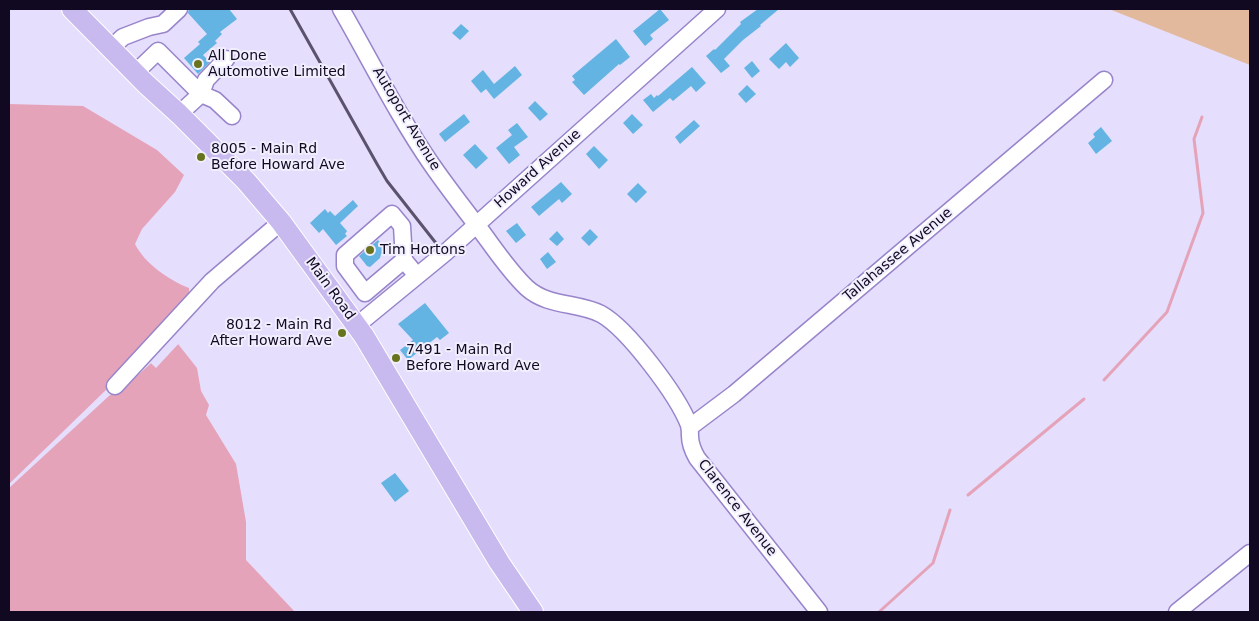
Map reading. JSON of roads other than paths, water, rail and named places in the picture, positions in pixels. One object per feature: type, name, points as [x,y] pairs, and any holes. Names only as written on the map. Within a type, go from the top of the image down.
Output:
[{"type":"main road","name":"Main Road","points":[[72,9],[246,181],[281,222],[364,336],[499,562],[533,612]]},
{"type":"street","points":[[112,48],[123,37],[163,24],[179,9]]},
{"type":"street","name":"Autoport Avenue","points":[[341,9],[432,165],[476,225]]},
{"type":"street","name":"Howard Avenue","points":[[356,326],[476,225],[718,9]]},
{"type":"street","points":[[135,73],[158,51],[163,24]]},
{"type":"street","points":[[158,51],[201,94],[215,100],[232,116]]},
{"type":"street","points":[[179,114],[201,94],[206,80],[226,59]]},
{"type":"street","name":"Tallahassee Avenue","points":[[690,427],[734,394],[1104,80]]},
{"type":"street","points":[[404,260],[365,293],[345,266],[346,254],[392,214],[402,226],[404,260],[417,276]]},
{"type":"street","points":[[114,386],[212,281],[281,222]]},
{"type":"street","name":"Clarence Avenue","points":[[476,225],[509,268],[528,288],[549,300],[594,311],[620,328],[656,371],[690,427],[691,444],[699,461],[819,612]]},
{"type":"street","points":[[325,282],[345,266]]},
{"type":"street","points":[[1177,612],[1250,553]]},
{"type":"waterway","points":[[1104,380],[1167,312],[1203,213],[1194,139],[1202,117]]},
{"type":"waterway","points":[[968,495],[1084,399]]},
{"type":"waterway","points":[[879,612],[933,563],[950,510]]},
{"type":"railway","points":[[290,9],[387,181],[439,247]]},
{"type":"place","name":"All Done Automotive Limited","points":[[198,64]]},
{"type":"place","name":"8005 - Main Rd Before Howard Ave","points":[[201,157]]},
{"type":"place","name":"Tim Hortons","points":[[370,250]]},
{"type":"place","name":"8012 - Main Rd After Howard Ave","points":[[342,333]]},
{"type":"place","name":"7491 - Main Rd Before Howard Ave","points":[[396,358]]}]
